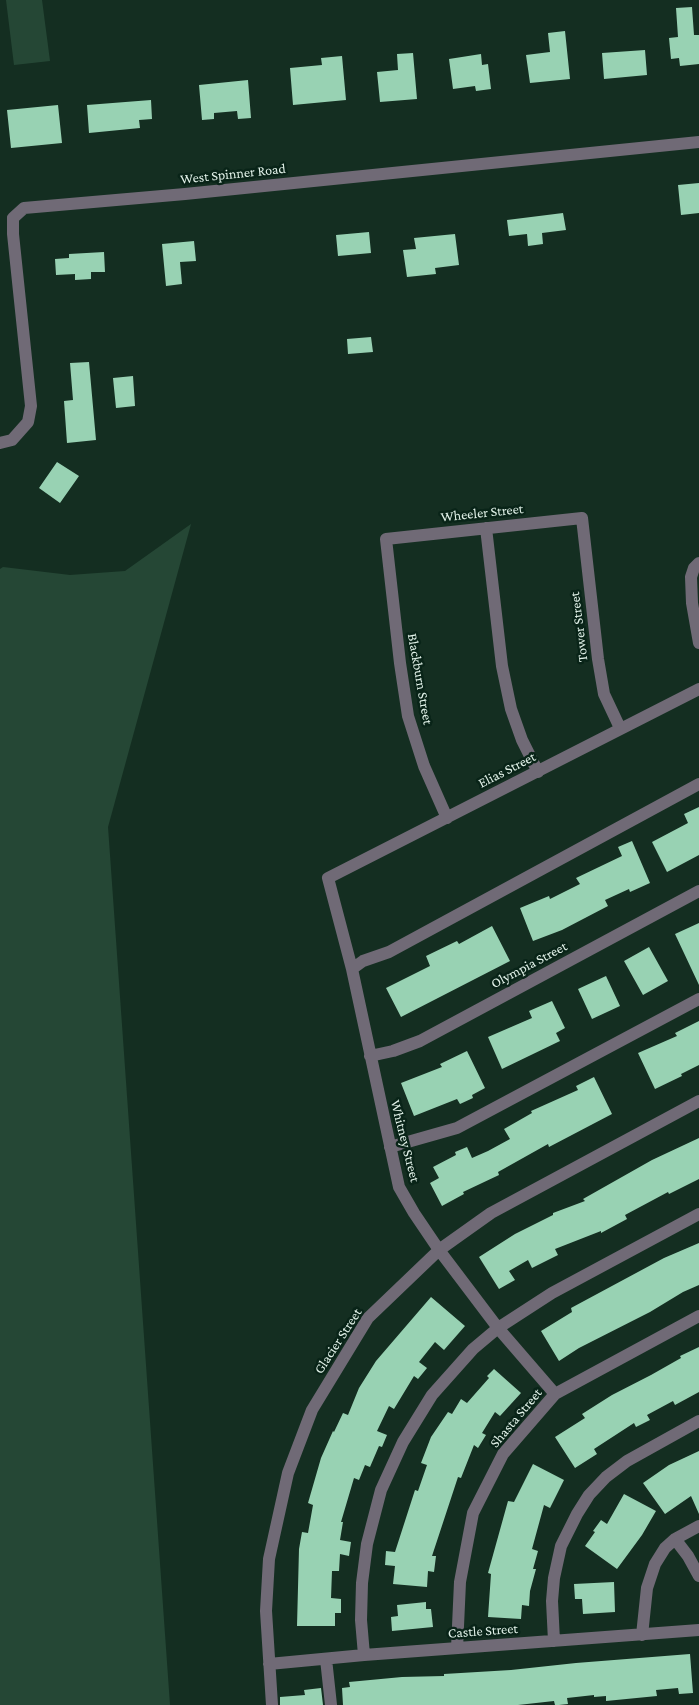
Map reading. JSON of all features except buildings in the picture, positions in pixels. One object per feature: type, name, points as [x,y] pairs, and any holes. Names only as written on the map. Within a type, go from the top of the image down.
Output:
[{"type":"street","name":"West Spinner Road","points":[[0,443],[12,440],[28,422],[31,406],[13,234],[13,218],[24,208],[176,195],[699,142]]},
{"type":"street","name":"Wheeler Street","points":[[386,539],[582,518]]},
{"type":"street","name":"Tower Street","points":[[582,518],[598,659],[604,694],[620,728]]},
{"type":"street","points":[[486,528],[502,666],[511,709],[522,740],[538,772]]},
{"type":"street","name":"Blackburn Street","points":[[386,539],[408,716],[424,766],[447,818]]},
{"type":"street","points":[[699,564],[694,568],[691,577],[692,604],[699,642]]},
{"type":"street","name":"Elias Street","points":[[328,878],[699,689]]},
{"type":"street","points":[[352,969],[363,961],[389,952],[699,784]]},
{"type":"street","name":"Whitney Street","points":[[328,878],[352,969],[400,1187],[414,1214],[439,1250],[498,1328],[555,1394]]},
{"type":"street","name":"Olympia Street","points":[[370,1056],[394,1051],[420,1041],[699,890]]},
{"type":"street","points":[[390,1147],[457,1128],[699,999]]},
{"type":"street","name":"Glacier Street","points":[[272,1705],[266,1611],[269,1559],[288,1473],[312,1410],[368,1318],[439,1250],[492,1214],[699,1101]]},
{"type":"street","points":[[364,1655],[361,1620],[362,1583],[367,1544],[381,1490],[403,1442],[432,1395],[474,1349],[498,1328],[552,1293],[699,1214]]},
{"type":"street","name":"Shasta Street","points":[[457,1648],[460,1582],[473,1513],[503,1454],[555,1394],[699,1316]]},
{"type":"street","points":[[554,1641],[553,1585],[561,1546],[585,1501],[606,1477],[627,1461],[699,1421]]},
{"type":"street","points":[[642,1635],[647,1588],[655,1564],[665,1548],[675,1539],[699,1526]]},
{"type":"street","points":[[675,1539],[688,1556],[699,1576]]},
{"type":"street","name":"Castle Street","points":[[269,1664],[699,1630]]},
{"type":"street","points":[[326,1658],[331,1705]]},
{"type":"green space","points":[[6,0],[42,0],[50,61],[14,65]]},
{"type":"green space","points":[[191,524],[108,827],[170,1705],[0,1705],[0,569],[3,567],[70,575],[125,571]]}]
